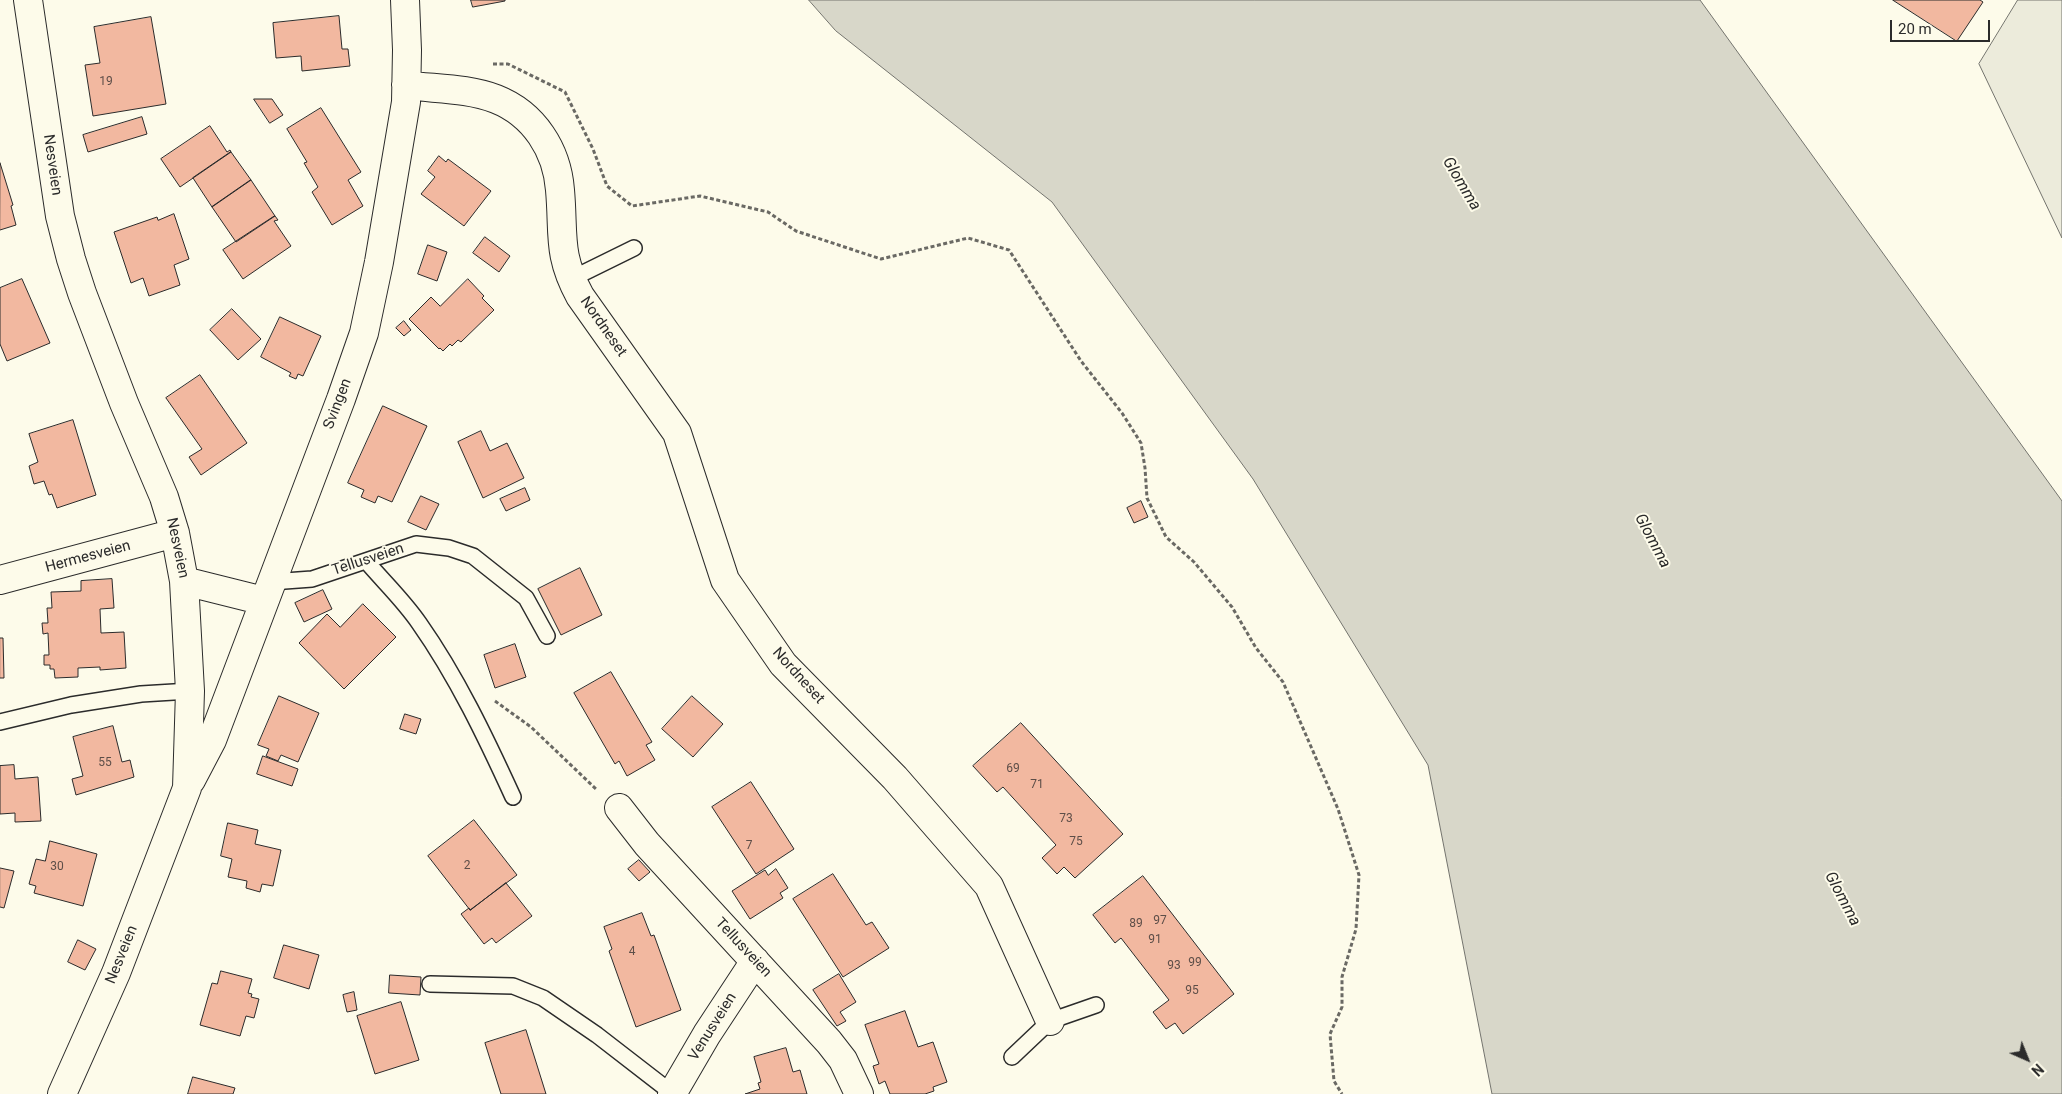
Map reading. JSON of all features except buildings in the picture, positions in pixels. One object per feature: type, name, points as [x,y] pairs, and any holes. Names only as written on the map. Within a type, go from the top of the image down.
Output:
[{"type":"street","name":"Nesveien","points":[[28,0],[60,216],[71,259],[124,403],[164,497],[175,533],[184,582],[190,690],[187,788],[116,973],[62,1094]]},
{"type":"street","name":"Svingen","points":[[187,788],[212,740],[364,333],[401,141],[407,50],[404,0]]},
{"type":"street","name":"Nordneset","points":[[406,85],[472,93],[496,99],[516,109],[534,125],[548,144],[557,166],[564,261],[571,279],[580,296],[677,433],[725,580],[783,664],[896,778],[980,874],[996,900],[1050,1021]]},
{"type":"street","name":"Hermesveien","points":[[0,580],[175,533]]},
{"type":"street","points":[[184,582],[268,591]]},
{"type":"street","name":"Tellusveien","points":[[619,808],[647,844],[829,1042],[843,1060],[859,1094]]},
{"type":"street","name":"Venusveien","points":[[672,1094],[707,1034],[755,961]]},
{"type":"lane","name":"Nordneset","points":[[571,279],[634,248]]},
{"type":"lane","name":"Tellusveien","points":[[268,591],[367,562],[416,544],[449,548],[473,556],[526,598],[547,636]]},
{"type":"lane","points":[[367,562],[418,622],[442,659],[490,747],[513,798]]},
{"type":"lane","points":[[0,722],[80,704],[141,694],[190,690]]},
{"type":"lane","points":[[430,984],[513,986],[543,998],[597,1035],[672,1094]]},
{"type":"lane","points":[[1012,1057],[1050,1021],[1096,1005]]},
{"type":"path","points":[[491,64],[508,64],[565,92],[593,149],[607,186],[632,206],[700,196],[768,212],[796,231],[881,259],[968,238],[1009,250],[1081,361],[1122,413],[1141,443],[1146,468],[1147,498],[1166,537],[1194,562],[1232,607],[1256,648],[1283,682],[1338,809],[1359,875],[1356,929],[1342,977],[1342,1007],[1330,1034],[1334,1081],[1342,1094]]},
{"type":"path","points":[[491,698],[531,727],[573,769],[619,808]]},
{"type":"shaded area","points":[[2018,0],[2062,0],[2062,238],[1979,64]]},
{"type":"water","name":"Glomma","points":[[809,0],[1700,0],[2062,501],[2062,1094],[1492,1094],[1428,765],[1253,479],[1052,202],[836,31]]}]
